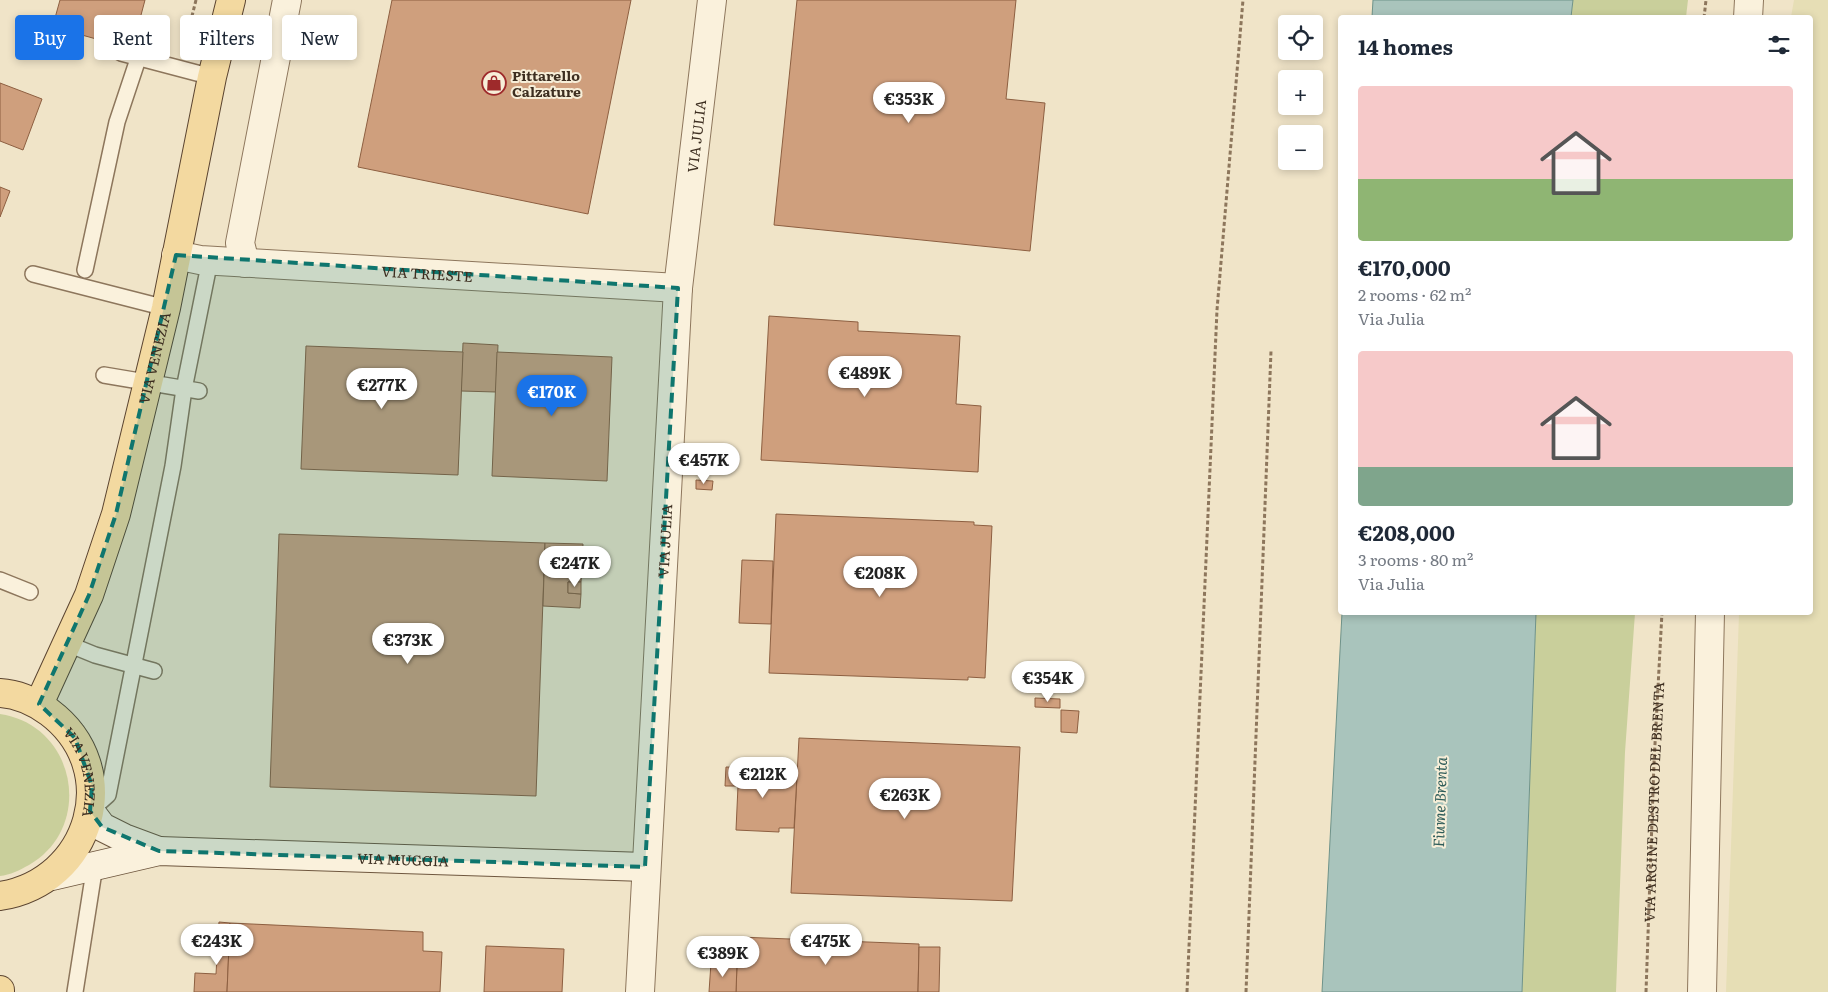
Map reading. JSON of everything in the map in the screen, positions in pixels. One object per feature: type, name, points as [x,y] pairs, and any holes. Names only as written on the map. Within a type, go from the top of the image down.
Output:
[{"type":"main road","name":"VIA VENEZIA","points":[[39,704],[89,596],[116,514],[166,308],[212,77],[231,0]]},
{"type":"main road","name":"VIA VENEZIA","points":[[0,693],[10,693],[39,704],[59,719],[75,738],[86,761],[92,786],[90,811],[77,847],[52,876],[34,887],[15,894],[0,896]]},
{"type":"street","points":[[245,263],[240,242],[288,0]]},
{"type":"street","name":"VIA JULIA","points":[[640,992],[645,866],[678,288],[712,0]]},
{"type":"street","points":[[1748,15],[1749,0]]},
{"type":"street","name":"VIA TRIESTE","points":[[176,256],[245,263],[678,288]]},
{"type":"street","points":[[1702,992],[1710,615]]},
{"type":"street","name":"VIA MUGGIA","points":[[90,811],[102,827],[124,838],[159,851]]},
{"type":"street","name":"VIA MUGGIA","points":[[52,876],[159,851],[645,866]]},
{"type":"lane","points":[[85,270],[117,122],[138,60]]},
{"type":"lane","points":[[143,60],[212,77]]},
{"type":"lane","points":[[90,811],[108,796],[173,466],[192,390],[210,260]]},
{"type":"lane","points":[[33,274],[166,308]]},
{"type":"lane","points":[[104,375],[192,390]]},
{"type":"lane","points":[[0,580],[30,592]]},
{"type":"lane","points":[[68,644],[94,655],[154,671]]},
{"type":"lane","points":[[75,992],[95,866]]},
{"type":"path","points":[[179,68],[196,0]]},
{"type":"path","points":[[1187,992],[1217,310],[1242,0]]},
{"type":"path","points":[[1704,15],[1706,0]]},
{"type":"path","points":[[1246,992],[1271,351]]},
{"type":"path","name":"VIA ARGINE DESTRO DEL BRENTA","points":[[1646,992],[1654,763],[1662,615]]},
{"type":"highlighted area","points":[[176,255],[678,288],[645,867],[159,851],[102,827],[90,811],[92,786],[75,738],[39,704],[89,595],[116,514]]},
{"type":"shaded area","points":[[1794,0],[1828,0],[1828,992],[1726,992],[1739,615],[1813,615],[1813,15],[1791,15]]},
{"type":"green space","points":[[1573,0],[1688,0],[1686,15],[1571,15]]},
{"type":"green space","points":[[1536,615],[1635,615],[1625,752],[1616,992],[1522,992]]},
{"type":"green space","points":[[0,714],[26,722],[46,737],[60,757],[68,779],[69,803],[63,827],[50,848],[29,865],[0,876]]},
{"type":"water","points":[[1373,0],[1573,0],[1571,15],[1372,15]]},
{"type":"water","name":"Fiume Brenta","points":[[1342,615],[1536,615],[1522,992],[1322,992]]},
{"type":"building","points":[[60,0],[145,0],[141,15],[94,15],[94,38],[84,36],[84,15],[56,15]]},
{"type":"building","name":"Pittarello Calzature","points":[[392,0],[631,0],[588,214],[358,167]]},
{"type":"building","points":[[797,0],[1016,0],[1006,99],[1045,103],[1030,251],[774,225]]},
{"type":"building","points":[[0,83],[42,99],[23,150],[0,141]]},
{"type":"building","points":[[0,187],[10,191],[0,217]]},
{"type":"building","points":[[769,316],[858,322],[858,331],[960,336],[956,404],[981,406],[978,472],[761,460]]},
{"type":"building","points":[[463,343],[498,345],[496,392],[461,391]]},
{"type":"building","points":[[306,346],[463,352],[458,475],[301,469]]},
{"type":"building","points":[[497,352],[612,357],[607,481],[492,476]]},
{"type":"building","points":[[696,480],[713,481],[712,490],[696,489]]},
{"type":"building","points":[[776,514],[974,522],[974,525],[992,526],[985,678],[968,677],[968,680],[769,673]]},
{"type":"building","points":[[279,534],[545,543],[536,796],[270,787]]},
{"type":"building","points":[[545,543],[583,544],[581,582],[568,582],[568,593],[581,594],[580,608],[543,606]]},
{"type":"building","points":[[742,560],[773,561],[771,624],[739,623]]},
{"type":"building","points":[[568,582],[581,582],[581,594],[568,593]]},
{"type":"building","points":[[1035,698],[1060,699],[1060,708],[1035,707]]},
{"type":"building","points":[[1061,710],[1079,711],[1077,733],[1061,732]]},
{"type":"building","points":[[799,738],[1020,747],[1012,901],[791,893]]},
{"type":"building","points":[[726,767],[761,768],[761,773],[797,775],[794,828],[779,828],[779,832],[736,830],[738,786],[725,786]]},
{"type":"building","points":[[219,922],[230,923],[227,992],[194,992],[195,973],[216,974]]},
{"type":"building","points":[[230,923],[423,932],[423,951],[442,952],[440,992],[227,992]]},
{"type":"building","points":[[738,937],[919,944],[918,992],[736,992]]},
{"type":"building","points":[[486,946],[564,949],[562,992],[484,992]]},
{"type":"building","points":[[919,947],[940,947],[939,992],[918,992]]},
{"type":"building","points":[[711,963],[737,964],[736,992],[709,992]]},
{"type":"place","name":"Pittarello Calzature","points":[[494,83]]}]
